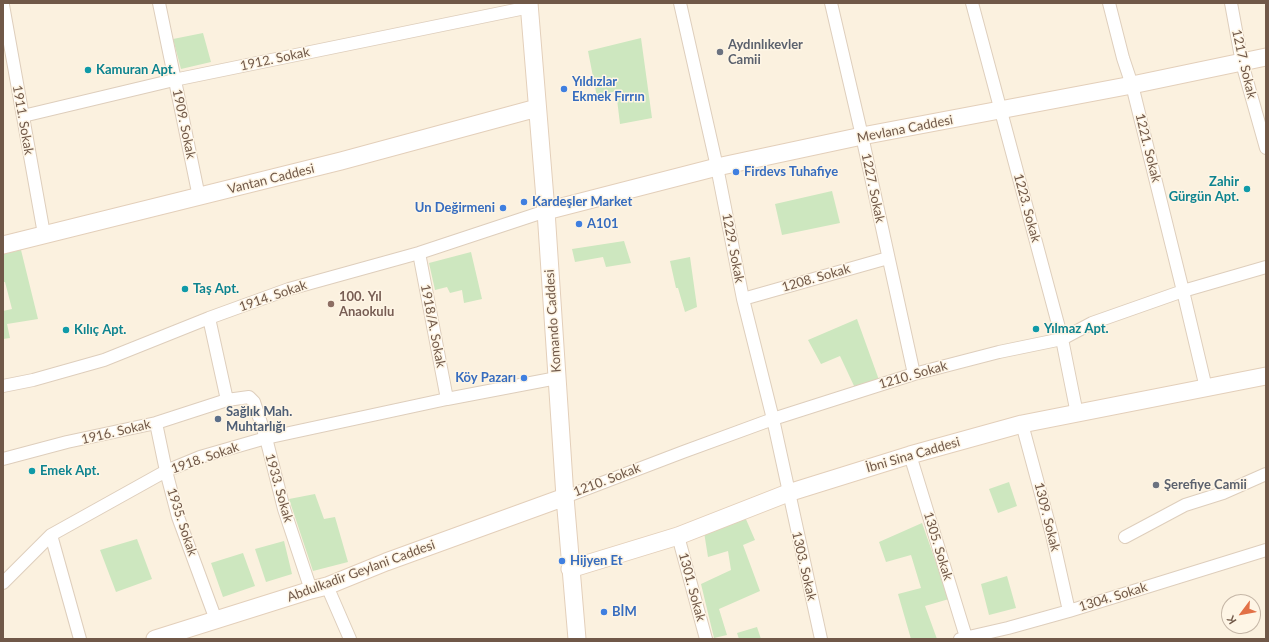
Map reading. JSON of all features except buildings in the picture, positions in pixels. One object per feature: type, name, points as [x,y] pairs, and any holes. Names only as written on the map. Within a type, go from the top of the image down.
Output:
[{"type":"street","name":"1909. Sokak","points":[[159,3],[199,197]]},
{"type":"street","name":"1229. Sokak","points":[[680,3],[717,167],[743,299],[773,419],[788,493]]},
{"type":"street","name":"1227. Sokak","points":[[831,3],[862,136],[914,374]]},
{"type":"street","name":"1223. Sokak","points":[[972,3],[1062,339],[1077,414]]},
{"type":"street","name":"1221. Sokak","points":[[1109,3],[1132,86],[1206,388]]},
{"type":"street","name":"1217. Sokak","points":[[1231,3],[1242,63],[1266,148]]},
{"type":"street","name":"1911. Sokak","points":[[3,5],[44,234]]},
{"type":"street","name":"1912. Sokak","points":[[22,116],[174,80],[529,5]]},
{"type":"street","name":"Komando Caddesi","points":[[529,5],[546,211],[564,497],[577,639]]},
{"type":"street","name":"Mevlana Caddesi","points":[[546,211],[717,167],[862,136],[1132,86],[1266,57]]},
{"type":"street","name":"Vantan Caddesi","points":[[3,245],[348,159],[537,108]]},
{"type":"street","name":"1914. Sokak","points":[[3,386],[33,380],[104,360],[209,318],[289,290],[419,253],[546,211]]},
{"type":"street","name":"1918/A. Sokak","points":[[419,253],[448,399]]},
{"type":"street","name":"1208. Sokak","points":[[743,299],[888,258]]},
{"type":"street","name":"1210. Sokak","points":[[564,497],[773,419],[914,374],[999,352],[1062,339],[1092,323],[1183,291],[1266,267]]},
{"type":"street","points":[[209,318],[227,400]]},
{"type":"street","name":"İbni Sina Caddesi","points":[[570,569],[678,536],[788,493],[910,455],[1022,424],[1266,376]]},
{"type":"street","name":"1918. Sokak","points":[[3,583],[51,535],[166,471],[200,457],[266,438],[448,399],[557,378]]},
{"type":"street","name":"1933. Sokak","points":[[227,400],[249,397],[254,402],[266,438],[284,509],[319,588],[350,639]]},
{"type":"street","name":"1916. Sokak","points":[[3,459],[67,442],[156,423],[227,400]]},
{"type":"street","name":"1935. Sokak","points":[[156,423],[166,471],[178,517],[216,620]]},
{"type":"street","name":"1309. Sokak","points":[[1022,424],[1052,535],[1069,611]]},
{"type":"street","name":"1305. Sokak","points":[[910,455],[963,638]]},
{"type":"street","points":[[1125,538],[1185,504],[1223,493],[1266,474]]},
{"type":"street","name":"1303. Sokak","points":[[788,493],[821,639]]},
{"type":"street","name":"Abdulkadir Geylani Caddesi","points":[[155,639],[319,588],[564,497]]},
{"type":"street","points":[[51,535],[80,639]]},
{"type":"street","name":"1301. Sokak","points":[[678,536],[706,639]]},
{"type":"street","name":"1304. Sokak","points":[[963,638],[1008,634],[1069,611],[1266,550]]},
{"type":"green space","points":[[203,33],[211,62],[181,69],[173,39]]},
{"type":"green space","points":[[641,38],[652,118],[620,124],[616,91],[597,97],[588,51]]},
{"type":"green space","points":[[832,191],[840,223],[782,235],[775,204]]},
{"type":"green space","points":[[624,241],[631,263],[606,267],[603,257],[575,262],[572,249]]},
{"type":"green space","points":[[21,250],[38,319],[7,324],[10,338],[3,339],[3,311],[12,309],[5,282],[3,282],[3,254]]},
{"type":"green space","points":[[471,252],[482,299],[464,303],[462,290],[450,293],[447,287],[435,290],[429,263]]},
{"type":"green space","points":[[690,257],[697,307],[685,312],[678,288],[676,288],[670,261]]},
{"type":"green space","points":[[857,319],[879,380],[855,388],[840,356],[821,364],[808,340]]},
{"type":"green space","points":[[1009,482],[1017,506],[998,513],[989,489]]},
{"type":"green space","points":[[315,494],[324,519],[335,517],[348,562],[313,571],[289,499]]},
{"type":"green space","points":[[745,517],[755,540],[743,545],[760,591],[719,609],[727,635],[714,638],[701,584],[731,570],[728,551],[708,557],[704,532]]},
{"type":"green space","points":[[922,523],[949,599],[925,606],[937,639],[911,639],[898,594],[921,588],[911,555],[886,562],[879,542]]},
{"type":"green space","points":[[137,539],[152,579],[116,592],[100,550]]},
{"type":"green space","points":[[284,541],[292,574],[266,582],[255,549]]},
{"type":"green space","points":[[243,553],[255,586],[223,597],[211,563]]},
{"type":"green space","points":[[1007,576],[1016,608],[989,615],[981,584]]},
{"type":"green space","points":[[757,627],[761,639],[739,639],[737,633]]},
{"type":"place","name":"Aydınlıkevler Camii","points":[[720,52]]},
{"type":"place","name":"Kamuran Apt.","points":[[88,70]]},
{"type":"place","name":"Yıldızlar Ekmek Fırrın","points":[[564,89]]},
{"type":"place","name":"Firdevs Tuhafiye","points":[[736,172]]},
{"type":"place","name":"Zahir Gürgün Apt.","points":[[1247,189]]},
{"type":"place","name":"Kardeşler Market","points":[[524,202]]},
{"type":"place","name":"Un Değirmeni","points":[[503,208]]},
{"type":"place","name":"A101","points":[[579,224]]},
{"type":"place","name":"Taş Apt.","points":[[185,289]]},
{"type":"place","name":"100. Yıl Anaokulu","points":[[331,304]]},
{"type":"place","name":"Yılmaz Apt.","points":[[1036,329]]},
{"type":"place","name":"Kılıç Apt.","points":[[66,330]]},
{"type":"place","name":"Köy Pazarı","points":[[524,378]]},
{"type":"place","name":"Sağlık Mah. Muhtarlığı","points":[[218,419]]},
{"type":"place","name":"Emek Apt.","points":[[32,471]]},
{"type":"place","name":"Şerefiye Camii","points":[[1156,485]]},
{"type":"place","name":"Hijyen Et","points":[[562,561]]},
{"type":"place","name":"BİM","points":[[604,612]]}]
